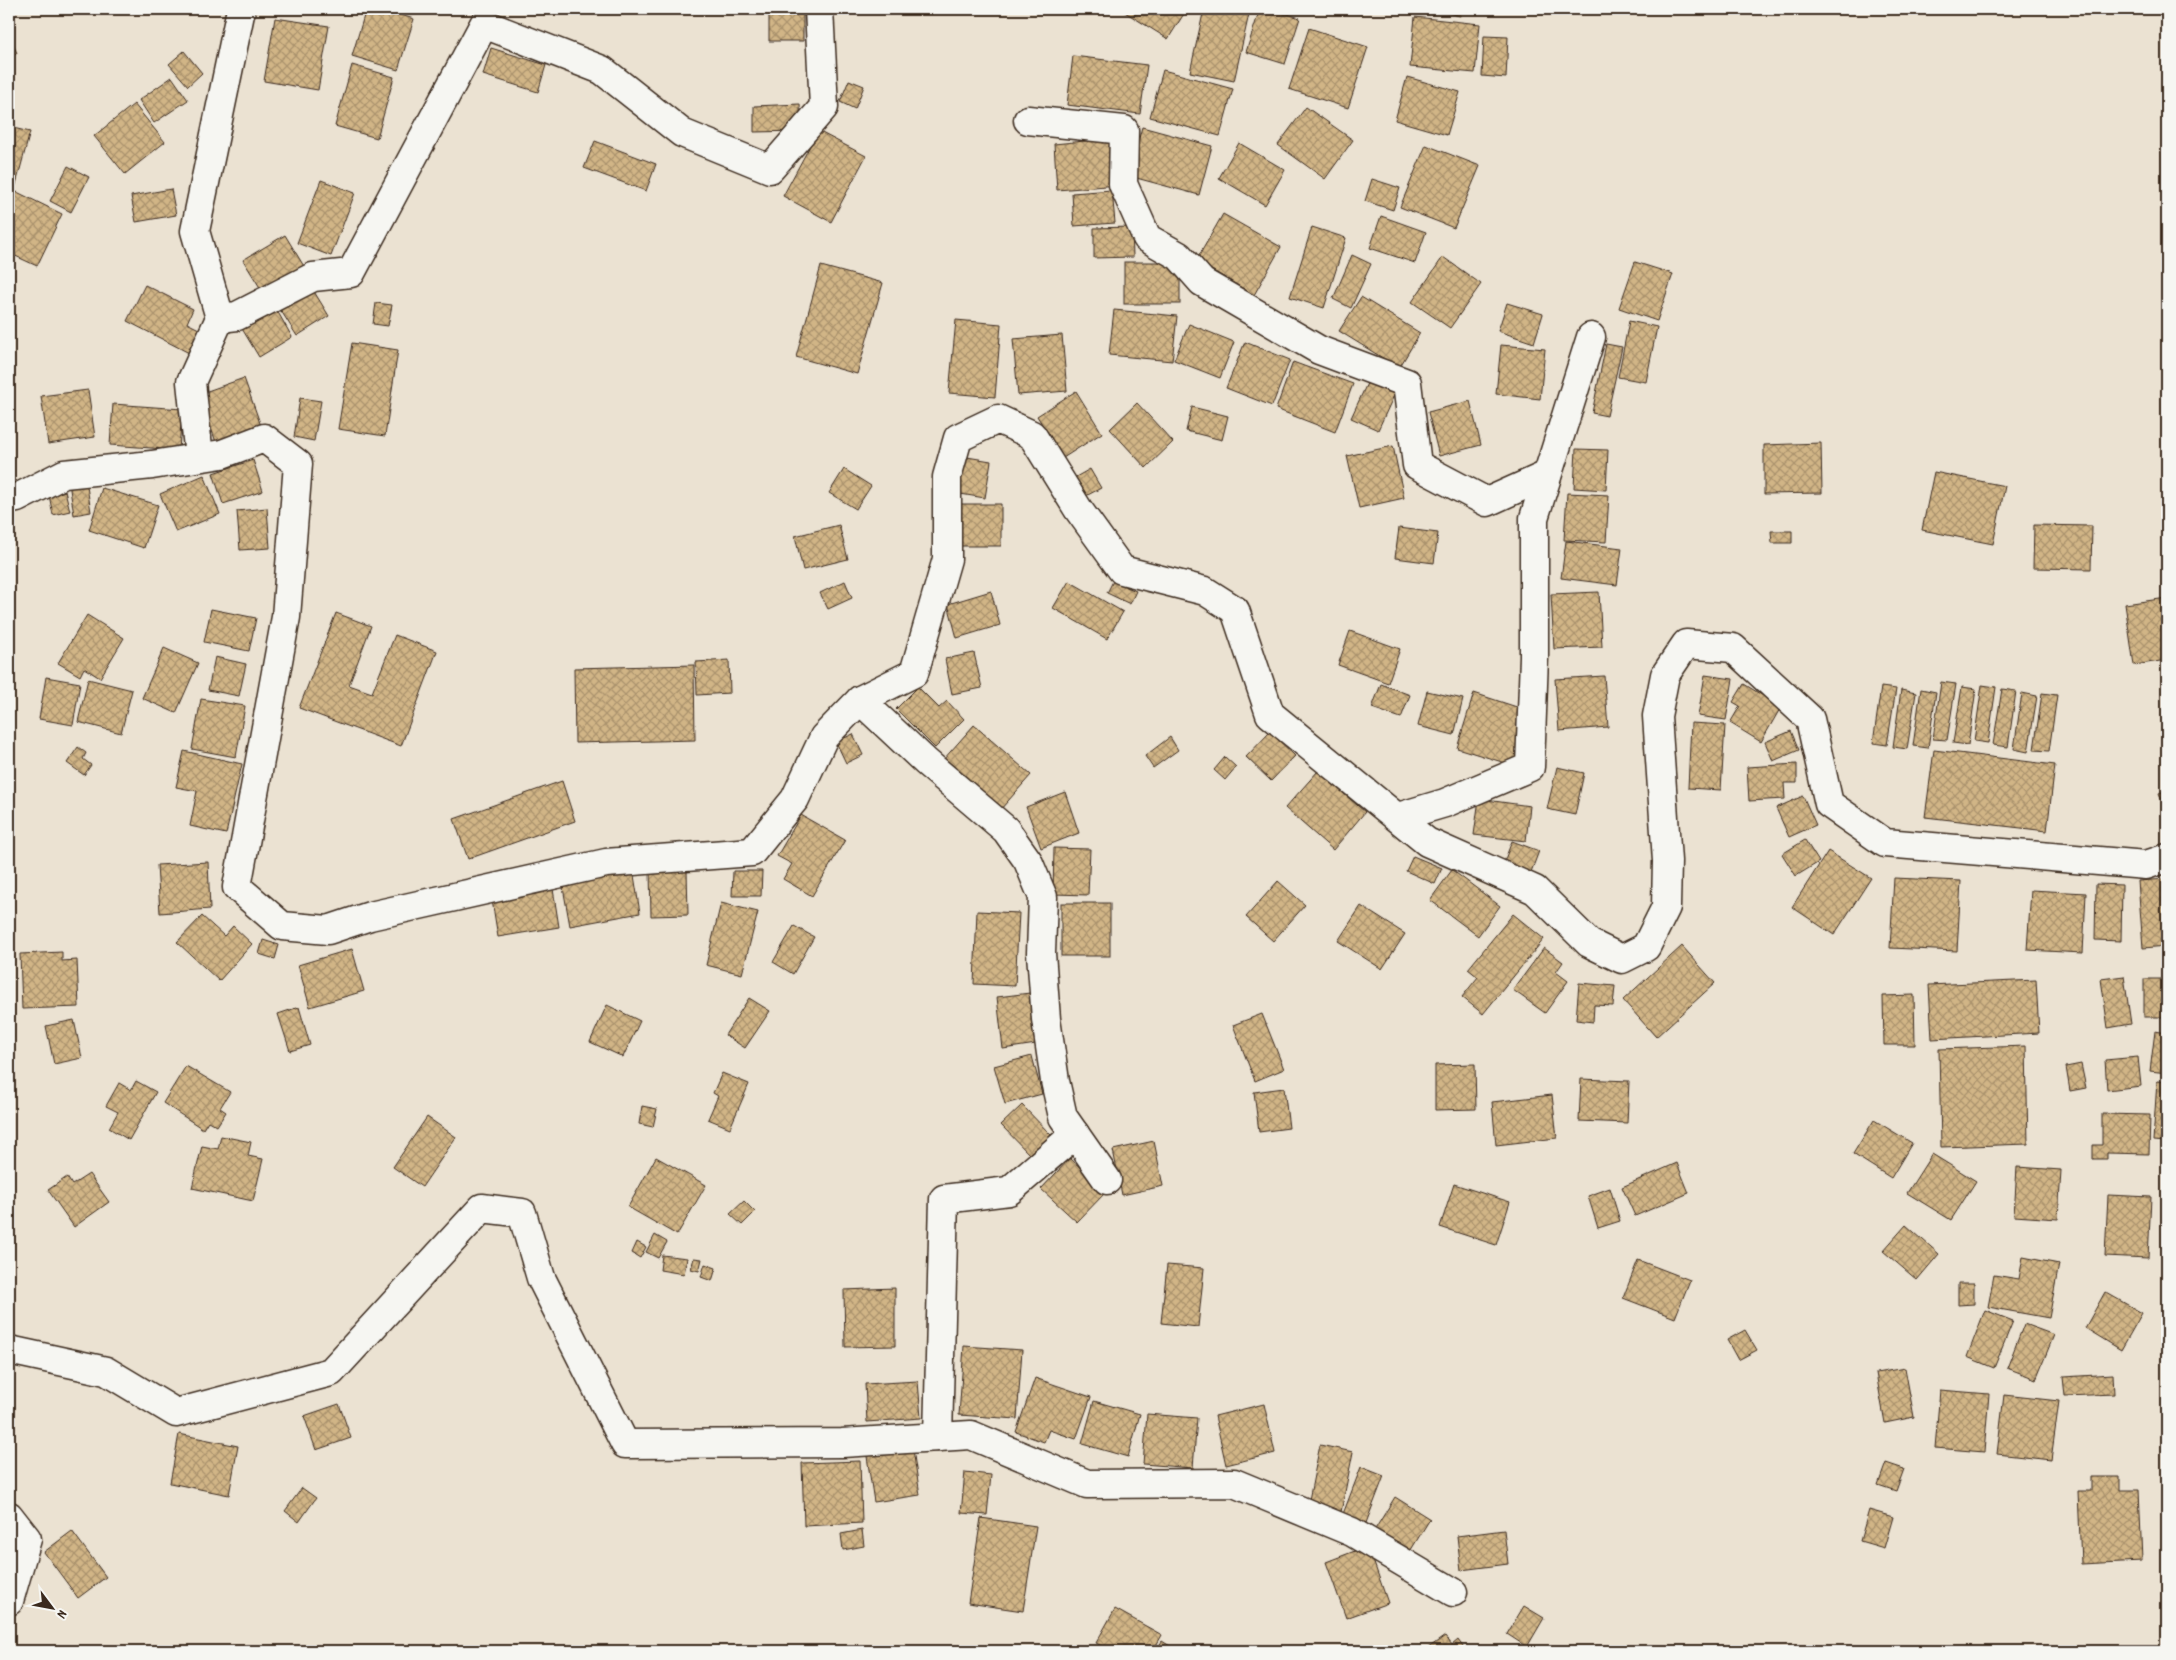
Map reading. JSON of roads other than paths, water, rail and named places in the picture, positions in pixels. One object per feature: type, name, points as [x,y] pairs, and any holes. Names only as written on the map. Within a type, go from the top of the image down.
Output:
[{"type":"street","points":[[199,457],[191,382],[220,318],[195,231],[242,9]]},
{"type":"street","points":[[220,318],[237,316],[313,277],[351,273],[484,24],[602,70],[682,133],[770,169],[824,106],[820,9]]},
{"type":"street","points":[[1028,120],[1124,130],[1123,184],[1147,238],[1179,256],[1202,282],[1319,350],[1407,383],[1417,465],[1487,502],[1547,475]]},
{"type":"street","points":[[1398,817],[1445,802],[1530,767],[1534,657],[1534,518],[1591,337]]},
{"type":"street","points":[[9,498],[17,498],[64,474],[152,466],[222,454],[264,438],[298,464],[286,617],[237,887],[282,926],[328,930],[370,916],[606,863],[752,852],[795,799],[824,737],[860,700],[914,673],[947,559],[947,477],[958,438],[998,419],[1032,435],[1082,516],[1122,570],[1205,591],[1235,610],[1270,714],[1427,842],[1535,890],[1589,943],[1622,959],[1646,947],[1666,907],[1667,861],[1657,716],[1665,675],[1686,644],[1733,648],[1810,719],[1829,804],[1885,843],[2146,866],[2167,858]]},
{"type":"street","points":[[860,700],[926,762],[1006,830],[1028,861],[1043,896],[1041,953],[1046,1019],[1055,1081],[1063,1117],[1107,1180]]},
{"type":"street","points":[[938,1437],[944,1199],[1010,1191],[1074,1134]]},
{"type":"street","points":[[9,1350],[106,1371],[176,1413],[331,1372],[482,1208],[522,1213],[541,1278],[625,1444],[842,1443],[971,1435],[1087,1484],[1234,1483],[1352,1532],[1453,1592]]},
{"type":"street","points":[[9,1516],[27,1539],[9,1601]]}]
